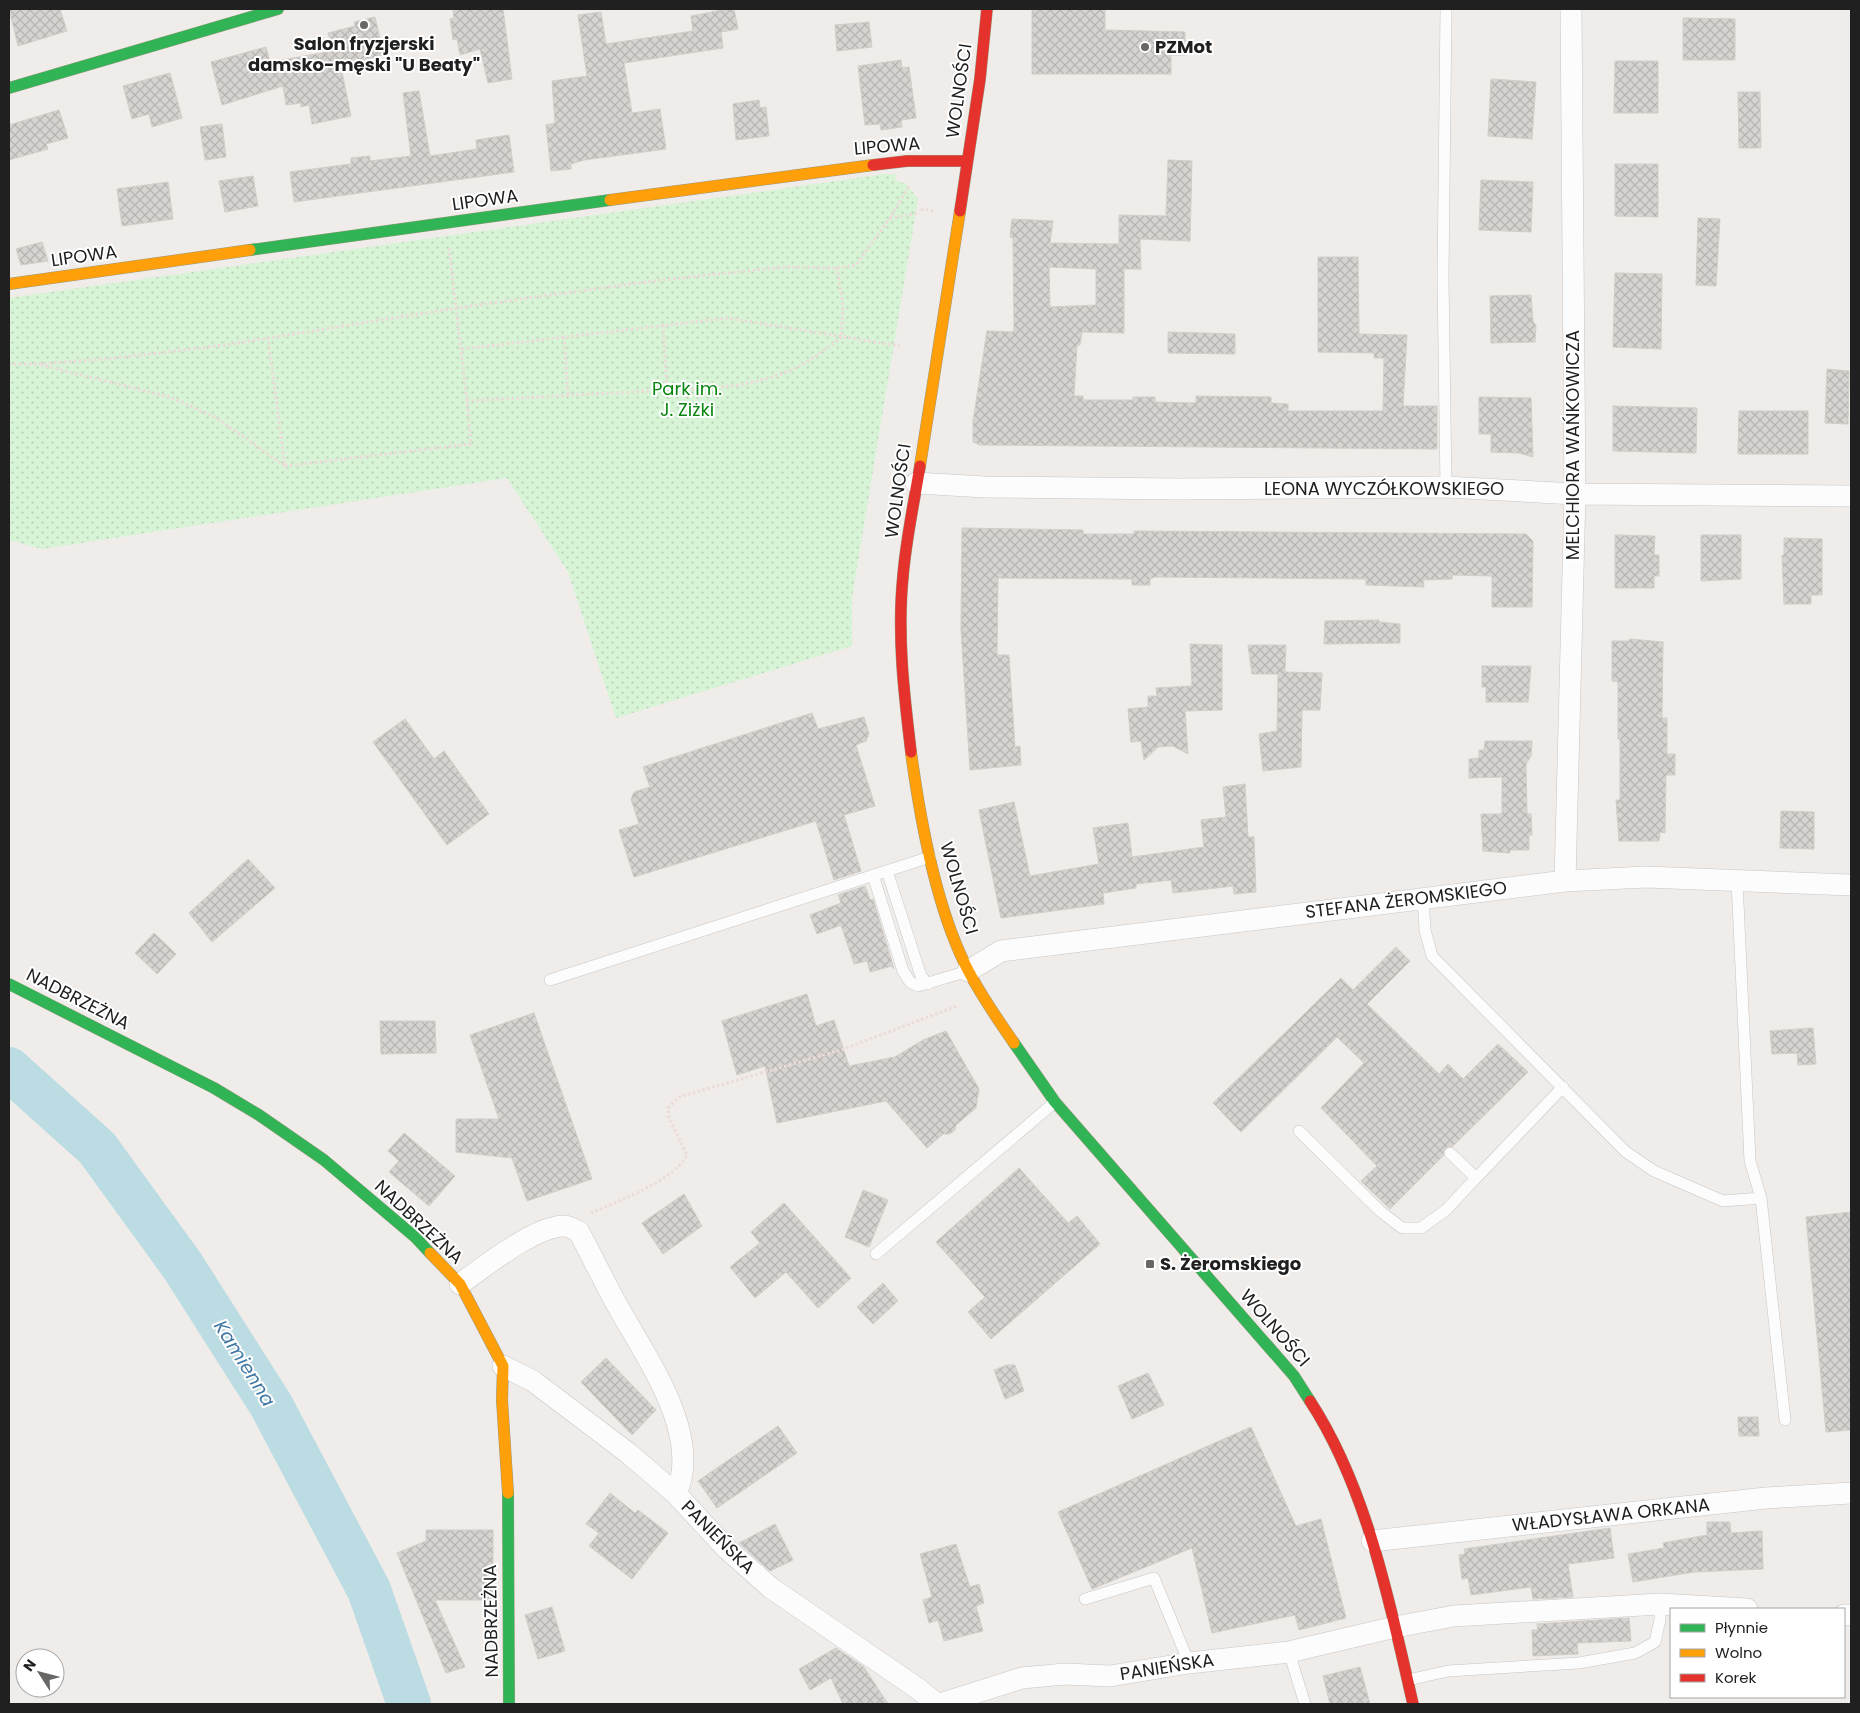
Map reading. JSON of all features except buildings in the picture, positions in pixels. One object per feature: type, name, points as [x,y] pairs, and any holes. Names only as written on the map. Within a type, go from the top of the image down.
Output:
[{"type":"street","points":[[9,88],[278,9]]},
{"type":"street","name":"WOLNOŚCI","points":[[987,9],[980,79],[903,576],[901,635],[904,697],[916,789],[943,909],[968,971],[986,1002],[1056,1102],[1294,1376],[1324,1423],[1343,1464],[1372,1541],[1395,1626],[1413,1704]]},
{"type":"street","name":"MELCHIORA WAŃKOWICZA","points":[[1565,881],[1575,494],[1571,9]]},
{"type":"street","name":"LIPOWA","points":[[9,284],[823,170],[907,160],[967,161]]},
{"type":"street","name":"LEONA WYCZÓŁKOWSKIEGO","points":[[916,483],[1178,489],[1446,487],[1575,494],[1851,496]]},
{"type":"street","name":"STEFANA ŻEROMSKIEGO","points":[[968,971],[1001,951],[1565,881],[1646,877],[1851,885]]},
{"type":"street","name":"NADBRZEŻNA","points":[[9,984],[206,1084],[260,1116],[324,1160],[415,1237],[460,1284],[503,1366],[502,1400],[508,1501],[510,1704]]},
{"type":"street","points":[[460,1284],[510,1249],[546,1230],[566,1226],[579,1232],[667,1394],[675,1416],[682,1456],[683,1479],[676,1494]]},
{"type":"street","name":"PANIEŃSKA","points":[[503,1366],[534,1382],[628,1453],[676,1494],[727,1549],[771,1588],[917,1688],[945,1703],[1022,1678],[1065,1674],[1110,1676],[1189,1663],[1289,1652],[1395,1626]]},
{"type":"street","name":"WŁADYSŁAWA ORKANA","points":[[1372,1541],[1766,1498],[1851,1493]]},
{"type":"street","points":[[1395,1626],[1454,1616],[1660,1604],[1730,1608]]},
{"type":"lane","points":[[1446,9],[1443,278],[1446,487]]},
{"type":"lane","points":[[550,980],[930,857]]},
{"type":"lane","points":[[887,871],[921,976],[928,984]]},
{"type":"lane","points":[[873,875],[906,978],[918,986],[968,971]]},
{"type":"lane","points":[[1738,881],[1750,1161],[1761,1198],[1785,1420]]},
{"type":"lane","points":[[1423,898],[1425,930],[1432,956],[1626,1152],[1654,1171],[1723,1200],[1761,1198]]},
{"type":"lane","points":[[1299,1131],[1380,1211],[1402,1228],[1422,1228],[1446,1210],[1563,1087]]},
{"type":"lane","points":[[876,1254],[1056,1102]]},
{"type":"lane","points":[[1450,1153],[1476,1178]]},
{"type":"lane","points":[[1086,1599],[1154,1578],[1189,1663]]},
{"type":"lane","points":[[1407,1680],[1448,1671],[1579,1663],[1635,1653],[1655,1642],[1660,1620],[1660,1604]]},
{"type":"lane","points":[[1289,1652],[1305,1704]]},
{"type":"path","points":[[9,364],[108,359],[268,339],[456,308],[661,280],[785,267],[837,268],[856,265],[890,218],[911,183]]},
{"type":"path","points":[[890,218],[920,213]]},
{"type":"path","points":[[37,364],[170,397],[216,417],[285,466],[471,444],[462,349],[445,223]]},
{"type":"path","points":[[837,268],[843,306],[841,338]]},
{"type":"path","points":[[462,349],[728,318],[784,325],[841,338],[900,346]]},
{"type":"path","points":[[663,325],[667,390]]},
{"type":"path","points":[[564,337],[568,396]]},
{"type":"path","points":[[467,401],[746,384],[804,363],[841,338]]},
{"type":"path","points":[[268,339],[285,466]]},
{"type":"path","points":[[566,1226],[668,1176],[682,1164],[687,1155],[669,1118],[668,1108],[679,1097],[841,1050],[957,1006]]},
{"type":"green space","name":"Park im. J. Ziżki","points":[[885,174],[896,174],[895,180],[906,184],[918,199],[852,598],[852,646],[616,718],[568,572],[507,478],[42,549],[9,540],[9,298]]},
{"type":"waterway","name":"Kamienna","points":[[9,1069],[97,1148],[182,1265],[271,1405],[369,1590],[409,1704]]},
{"type":"traffic: fast","points":[[9,88],[278,9]]},
{"type":"traffic: fast","points":[[250,250],[610,200]]},
{"type":"traffic: fast","points":[[9,984],[214,1088],[259,1115],[324,1160],[415,1237],[430,1253]]},
{"type":"traffic: fast","points":[[1014,1043],[1055,1102],[1294,1376],[1310,1401]]},
{"type":"traffic: fast","points":[[508,1493],[509,1704]]},
{"type":"traffic: slow","points":[[610,200],[873,165]]},
{"type":"traffic: slow","points":[[920,466],[960,211]]},
{"type":"traffic: slow","points":[[9,284],[250,250]]},
{"type":"traffic: slow","points":[[911,752],[919,806],[931,865],[948,922],[969,972],[990,1008],[1014,1043]]},
{"type":"traffic: slow","points":[[430,1253],[460,1284],[503,1366],[502,1400],[508,1493]]},
{"type":"traffic: jam","points":[[960,211],[980,79],[987,9]]},
{"type":"traffic: jam","points":[[873,165],[907,161],[967,161]]},
{"type":"traffic: jam","points":[[911,752],[902,664],[901,598],[906,548],[920,466]]},
{"type":"traffic: jam","points":[[1310,1401],[1330,1435],[1362,1509],[1385,1587],[1413,1704]]},
{"type":"place","name":"Salon fryzjerski damsko-męski \"U Beaty\"","points":[[364,25]]},
{"type":"place","name":"PZMot","points":[[1145,47]]},
{"type":"place","name":"S. Żeromskiego","points":[[1150,1264]]}]
